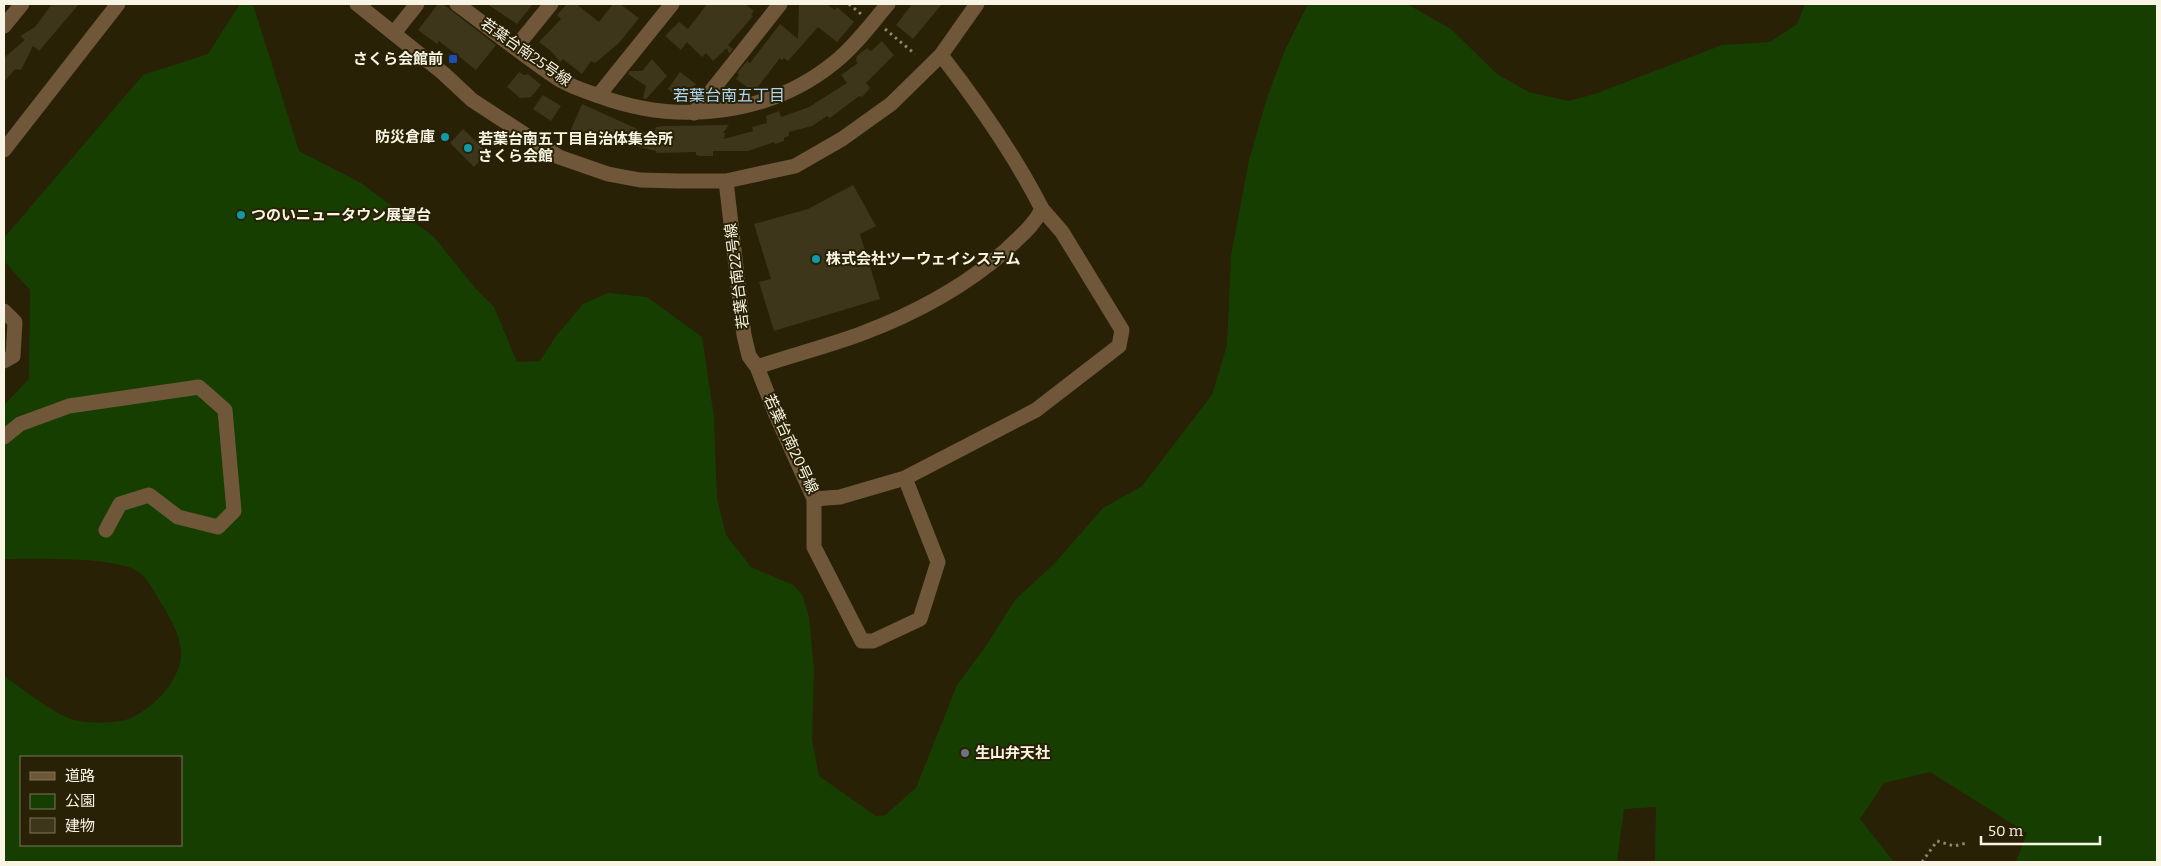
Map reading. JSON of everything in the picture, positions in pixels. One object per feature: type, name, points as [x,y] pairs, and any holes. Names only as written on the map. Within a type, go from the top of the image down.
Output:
[{"type":"street","points":[[4,26],[22,4]]},
{"type":"street","points":[[4,150],[118,4]]},
{"type":"street","points":[[357,4],[443,73],[472,100],[559,157],[608,174],[640,180],[726,181],[795,166],[842,139],[891,104],[940,55],[977,4]]},
{"type":"street","points":[[394,33],[417,4]]},
{"type":"street","name":"若葉台南25号線","points":[[457,4],[558,79],[629,107],[694,113],[731,110],[785,92],[806,82],[835,62],[853,45],[888,4]]},
{"type":"street","points":[[516,47],[551,4]]},
{"type":"street","points":[[598,96],[672,4]]},
{"type":"street","points":[[694,113],[780,4]]},
{"type":"street","name":"若葉台南20号線","points":[[757,367],[776,416],[814,499],[840,497],[905,478],[1036,410],[1119,346],[1122,330],[1062,232],[1042,208],[1026,178],[976,101],[940,55]]},
{"type":"street","name":"若葉台南22号線","points":[[726,181],[744,335],[749,356],[757,367]]},
{"type":"street","points":[[757,367],[862,334],[905,316],[948,292],[993,261],[1035,223],[1042,208]]},
{"type":"street","points":[[4,311],[15,322],[13,356],[4,360]]},
{"type":"street","points":[[4,438],[20,424],[69,406],[199,387],[225,410],[234,511],[218,527],[178,517],[149,494],[120,504],[106,530]]},
{"type":"street","points":[[814,499],[814,547],[862,641],[874,641],[920,619],[938,562],[905,478]]},
{"type":"path","points":[[848,4],[866,17]]},
{"type":"path","points":[[881,25],[915,54]]},
{"type":"path","points":[[1922,862],[1937,841],[1954,846],[1967,843]]},
{"type":"green space","points":[[240,4],[253,4],[299,151],[361,183],[434,237],[476,289],[494,307],[517,362],[540,361],[556,336],[583,304],[608,293],[647,297],[702,337],[714,417],[717,499],[726,535],[751,567],[793,585],[802,594],[809,617],[814,669],[812,740],[819,776],[876,816],[885,815],[916,788],[957,685],[986,646],[1015,600],[1054,564],[1103,508],[1142,486],[1212,395],[1227,345],[1231,256],[1249,160],[1267,98],[1285,50],[1308,4],[1407,4],[1451,29],[1497,74],[1529,92],[1568,101],[1595,94],[1722,45],[1770,42],[1797,24],[1805,4],[2157,4],[2157,862],[2016,862],[2027,833],[1930,772],[1884,783],[1860,819],[1894,862],[1655,862],[1656,807],[1624,809],[1617,862],[4,862],[4,676],[45,705],[71,719],[77,721],[110,722],[131,718],[164,693],[176,675],[181,656],[180,642],[172,621],[151,586],[139,572],[113,563],[94,561],[4,559],[4,405],[29,379],[30,290],[4,261],[4,238],[143,75],[208,54]]},
{"type":"building","points":[[52,4],[79,4],[39,51],[33,46],[21,70],[15,69],[4,82],[4,58],[25,40],[20,36],[35,27]]},
{"type":"building","points":[[438,4],[443,4],[496,45],[476,70],[439,41],[437,44],[418,30]]},
{"type":"building","points":[[487,4],[533,4],[517,24]]},
{"type":"building","points":[[567,4],[576,4],[599,22],[613,4],[620,4],[639,18],[619,43],[595,63],[591,61],[582,74],[563,59],[560,62],[552,52],[539,42],[561,19],[557,15]]},
{"type":"building","points":[[707,4],[745,4],[754,11],[751,15],[753,16],[728,45],[733,49],[729,54],[727,48],[713,61],[706,53],[702,57],[687,42],[681,50],[665,36],[679,22],[688,29]]},
{"type":"building","points":[[799,4],[826,4],[835,10],[837,7],[854,22],[837,42],[818,27],[788,61],[780,58],[754,92],[736,79],[739,75],[737,73],[747,61],[750,63],[780,24],[798,39]]},
{"type":"building","points":[[912,4],[942,4],[913,39],[896,25]]},
{"type":"building","points":[[882,41],[894,55],[866,83],[870,88],[862,97],[859,96],[830,118],[827,116],[812,126],[789,132],[789,136],[784,138],[784,141],[775,144],[774,142],[748,151],[713,151],[713,156],[699,156],[696,155],[696,152],[656,153],[656,151],[592,136],[592,139],[570,132],[582,104],[653,136],[656,127],[665,126],[729,125],[723,133],[725,133],[724,139],[753,131],[752,127],[767,123],[766,116],[779,111],[781,117],[809,107],[847,83],[841,75],[858,63],[856,61],[857,56],[867,48],[871,51]]},
{"type":"building","points":[[652,59],[667,76],[646,99],[643,98],[646,86],[628,74],[630,71],[642,71]]},
{"type":"building","points":[[519,72],[524,75],[528,74],[541,85],[531,97],[520,98],[507,87]]},
{"type":"building","points":[[680,72],[696,84],[693,90],[681,100],[668,89]]},
{"type":"building","points":[[543,95],[561,106],[551,121],[533,109]]},
{"type":"building","name":"若葉台南五丁目自治体集会所 さくら会館","points":[[463,129],[487,152],[474,167],[450,143]]},
{"type":"building","name":"株式会社ツーウェイシステム","points":[[853,185],[876,226],[860,234],[880,299],[774,331],[759,282],[771,279],[754,224],[808,209]]},
{"type":"place","name":"さくら会館前","points":[[453,59]]},
{"type":"place","name":"防災倉庫","points":[[445,137]]},
{"type":"place","name":"若葉台南五丁目自治体集会所 さくら会館","points":[[468,148]]},
{"type":"place","name":"つのいニュータウン展望台","points":[[241,215]]},
{"type":"place","name":"株式会社ツーウェイシステム","points":[[816,259]]},
{"type":"place","name":"生山弁天社","points":[[965,753]]},
{"type":"district","name":"若葉台南五丁目","points":[[729,95]]}]
